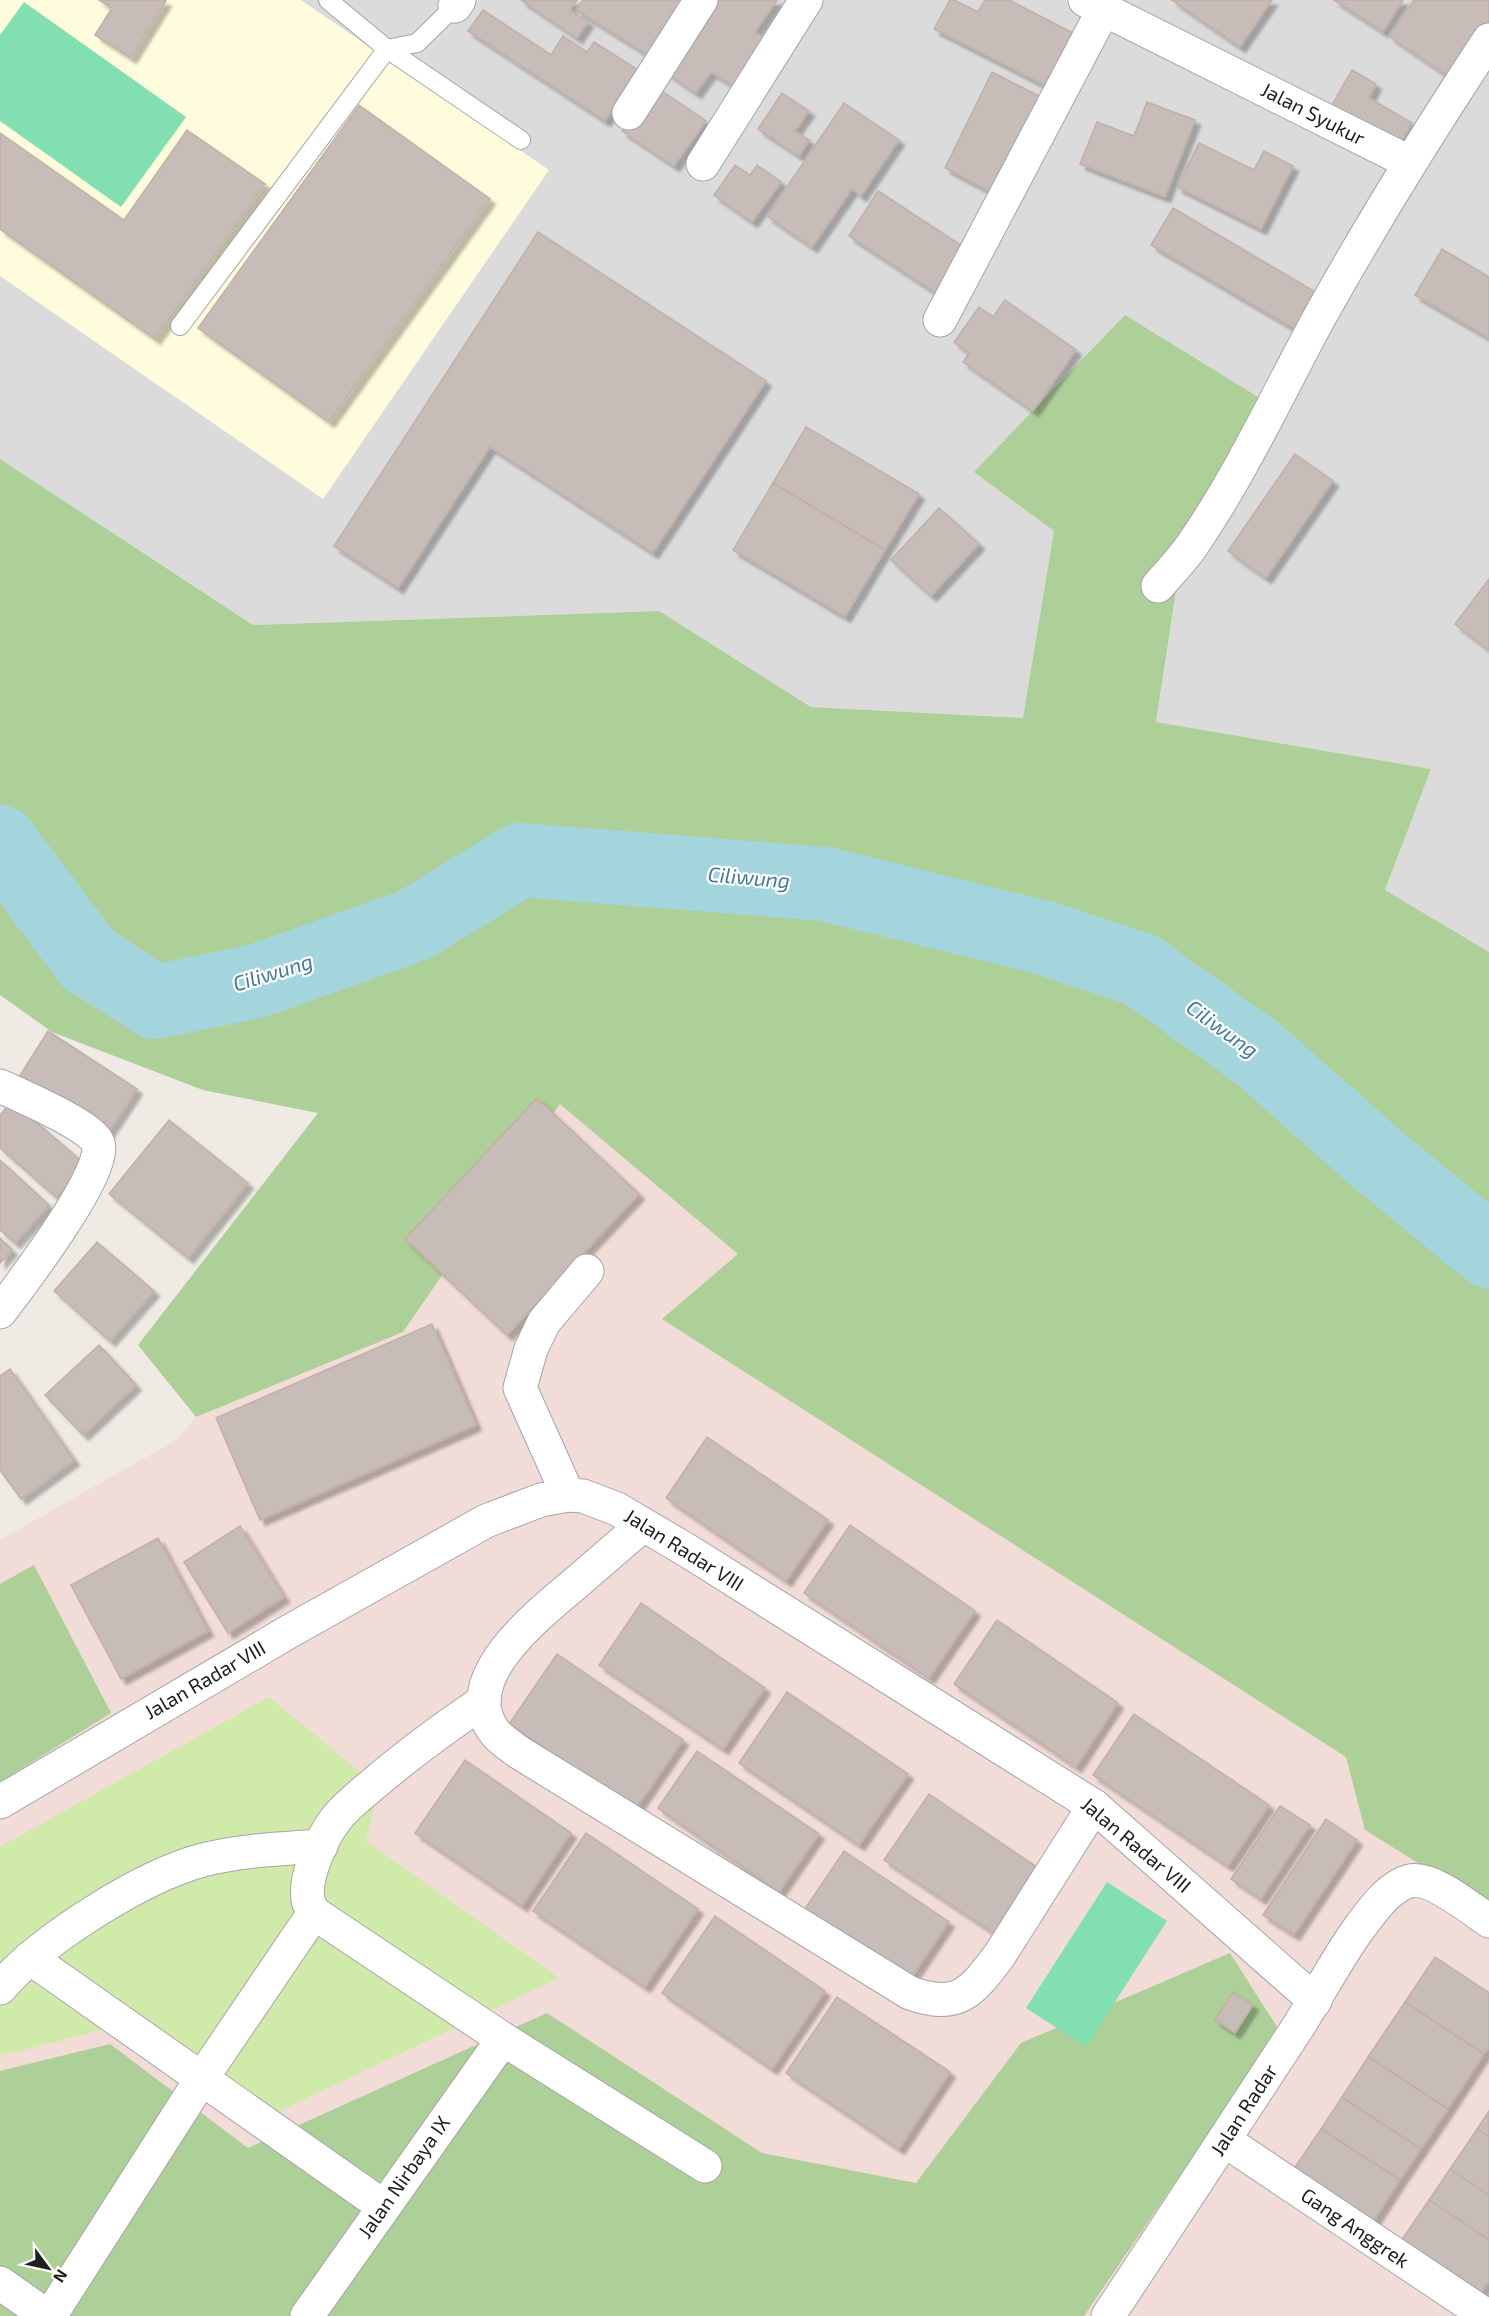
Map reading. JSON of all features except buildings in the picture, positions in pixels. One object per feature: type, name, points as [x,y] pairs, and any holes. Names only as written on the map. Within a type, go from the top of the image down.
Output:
[{"type":"street","points":[[629,113],[701,0]]},
{"type":"street","points":[[703,164],[806,0]]},
{"type":"street","points":[[940,320],[1094,5]]},
{"type":"street","name":"Jalan Syukur","points":[[1094,5],[1409,162]]},
{"type":"street","points":[[1158,586],[1192,546],[1247,455],[1321,315],[1409,162],[1489,40]]},
{"type":"street","points":[[0,1086],[83,1128],[98,1142],[99,1148],[95,1169],[76,1202],[55,1236],[0,1312]]},
{"type":"street","points":[[568,1495],[520,1388],[531,1349],[544,1322],[587,1271]]},
{"type":"street","name":"Jalan Radar VIII","points":[[0,1802],[290,1631],[450,1541],[514,1509],[541,1500],[568,1495],[583,1496],[617,1509],[688,1551],[1094,1806],[1315,2001]]},
{"type":"street","points":[[643,1525],[519,1633],[500,1658],[485,1689],[484,1701],[489,1724],[495,1734],[520,1753],[910,1993],[932,2000],[950,1999],[966,1993],[982,1978],[999,1956],[1094,1806]]},
{"type":"street","points":[[484,1701],[428,1740],[337,1817],[321,1846],[309,1883],[308,1900],[314,1913],[503,2038],[705,2166]]},
{"type":"street","points":[[0,1988],[30,1958],[115,1900],[151,1880],[202,1860],[248,1852],[321,1846]]},
{"type":"street","name":"Jalan Radar","points":[[1108,2316],[1315,2001],[1360,1927],[1379,1904],[1408,1881],[1423,1881],[1449,1894],[1489,1921]]},
{"type":"street","points":[[0,2283],[48,2316],[202,2078],[314,1913]]},
{"type":"street","points":[[30,1958],[383,2206]]},
{"type":"street","name":"Jalan Nirbaya IX","points":[[307,2316],[503,2038]]},
{"type":"street","name":"Gang Anggrek","points":[[1224,2140],[1487,2316]]},
{"type":"lane","points":[[328,0],[387,49],[520,140]]},
{"type":"lane","points":[[180,326],[387,49],[417,43],[457,3]]},
{"type":"shaded area","points":[[0,0],[1489,0],[1489,952],[1385,890],[1431,769],[1156,722],[1184,538],[1054,531],[1024,718],[811,707],[659,611],[253,625],[0,459]]},
{"type":"shaded area","points":[[0,0],[301,0],[549,170],[323,499],[0,276]]},
{"type":"shaded area","points":[[545,985],[1489,1346],[1489,2316],[0,2316],[0,1540],[178,1439]]},
{"type":"green space","points":[[24,2],[186,117],[121,207],[0,121],[0,35]]},
{"type":"green space","points":[[1125,315],[1266,402],[1184,538],[1156,722],[1431,769],[1385,890],[1489,952],[1489,1907],[1365,1830],[1346,1757],[662,1319],[738,1254],[560,1104],[403,1332],[196,1417],[138,1345],[318,1113],[203,1090],[52,1032],[0,995],[0,459],[253,625],[659,611],[811,707],[1023,718],[1054,531],[974,472]]},
{"type":"green space","points":[[34,1565],[111,1713],[0,1782],[0,1584]]},
{"type":"green space","points":[[269,1697],[379,1788],[366,1841],[559,1978],[253,2124],[118,2026],[0,2056],[0,1847]]},
{"type":"green space","points":[[1107,1882],[1167,1921],[1086,2047],[1026,2008]]},
{"type":"green space","points":[[1230,1953],[1279,2030],[1084,2316],[0,2316],[0,2071],[110,2044],[248,2148],[547,2013],[762,2153],[916,2183],[1021,2043]]},
{"type":"waterway","name":"Ciliwung","points":[[0,842],[88,959],[155,1002],[257,981],[414,925],[520,860],[825,884],[1041,937],[1141,970],[1256,1052],[1376,1158],[1489,1251]]}]
